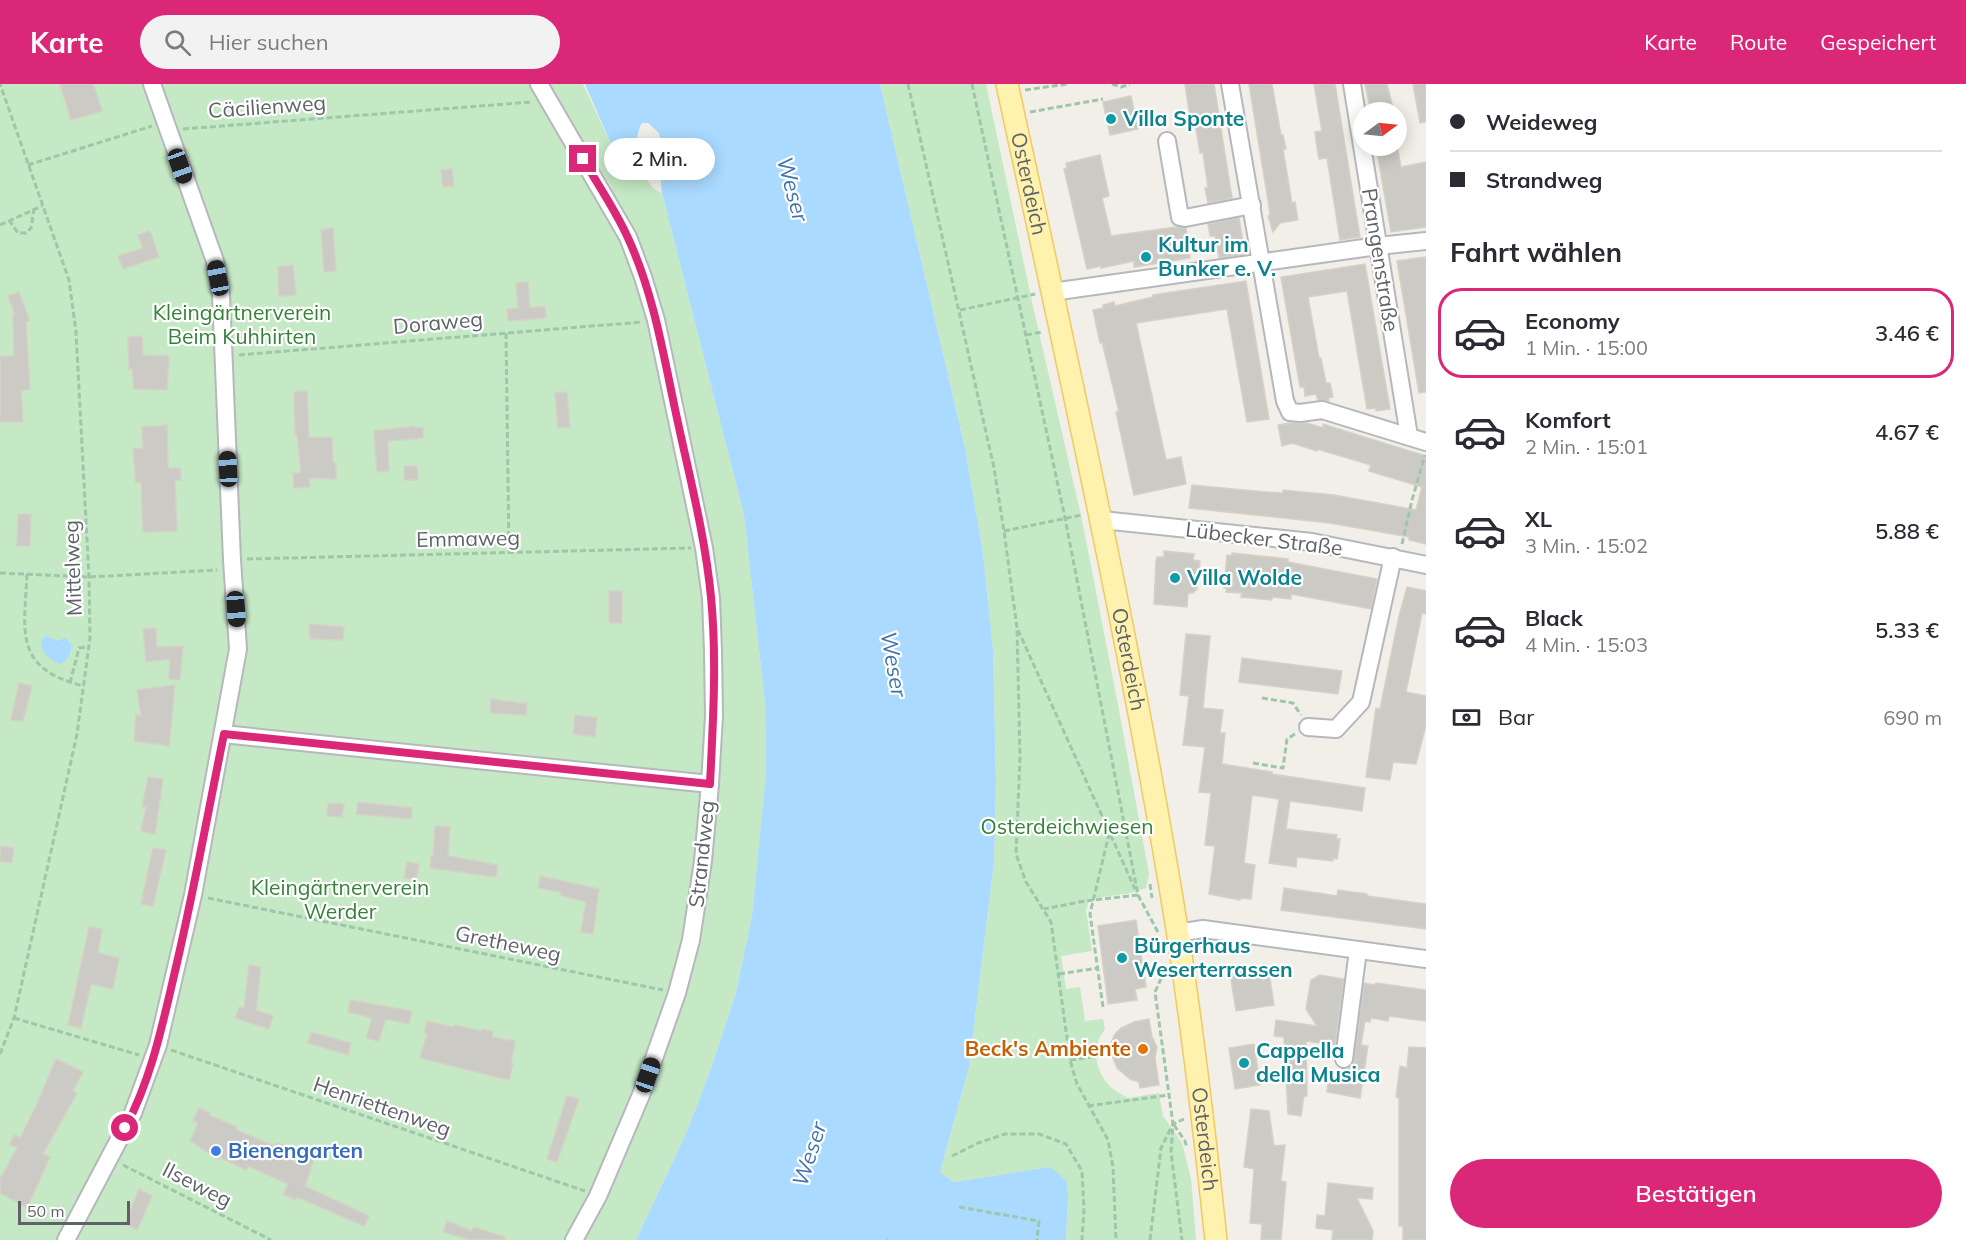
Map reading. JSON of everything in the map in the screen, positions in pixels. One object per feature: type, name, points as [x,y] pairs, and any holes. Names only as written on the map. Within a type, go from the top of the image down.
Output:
[{"type":"main road","name":"Osterdeich","points":[[1015,87],[1043,293],[1101,516],[1137,701],[1166,937],[1202,1110],[1216,1240]]},
{"type":"street","points":[[66,1240],[133,1113],[155,1052],[193,895],[238,649],[232,565],[221,295],[214,261],[152,84]]},
{"type":"street","name":"Strandweg","points":[[539,84],[628,237],[643,277],[656,320],[704,548],[711,598],[713,651],[714,716],[710,784],[703,861],[692,940],[641,1095],[598,1196],[574,1240]]},
{"type":"street","points":[[1230,84],[1286,401],[1290,412],[1322,410],[1426,442]]},
{"type":"street","name":"Prangenstraße","points":[[1352,84],[1409,436]]},
{"type":"street","points":[[1167,141],[1179,214],[1182,218],[1252,205]]},
{"type":"street","points":[[1043,293],[1426,241]]},
{"type":"street","name":"Lübecker Straße","points":[[1101,516],[1312,542],[1426,565]]},
{"type":"street","points":[[1308,727],[1336,729],[1361,702],[1393,557]]},
{"type":"street","points":[[224,734],[710,784]]},
{"type":"street","points":[[1166,937],[1203,929],[1426,959]]},
{"type":"street","points":[[1344,1059],[1358,950]]},
{"type":"path","name":"Mittelweg","points":[[0,84],[69,280],[76,332],[89,577],[88,647],[77,734],[14,1018],[0,1054]]},
{"type":"path","points":[[908,84],[994,468],[1004,531],[1017,628],[1020,757],[1016,854],[1026,882],[1051,922],[1070,1060],[1077,1084],[1108,1140],[1113,1167],[1116,1240]]},
{"type":"path","points":[[972,84],[1065,518],[1138,895]]},
{"type":"path","points":[[1015,87],[1067,84]]},
{"type":"path","points":[[1112,84],[1121,87],[1130,84]]},
{"type":"path","points":[[1028,112],[1103,99]]},
{"type":"path","name":"Cäcilienweg","points":[[28,165],[166,126],[549,101]]},
{"type":"path","points":[[0,225],[42,206]]},
{"type":"path","points":[[9,220],[18,233],[26,233],[31,228],[34,209]]},
{"type":"path","points":[[959,310],[1043,293]]},
{"type":"path","name":"Doraweg","points":[[222,356],[656,320]]},
{"type":"path","points":[[1026,335],[1042,332]]},
{"type":"path","points":[[506,333],[509,554]]},
{"type":"path","points":[[1393,557],[1402,546],[1412,500],[1426,453]]},
{"type":"path","points":[[1004,531],[1065,518],[1101,516]]},
{"type":"path","name":"Emmaweg","points":[[0,573],[89,577],[232,565],[704,548]]},
{"type":"path","points":[[27,574],[24,634],[32,655],[47,672],[70,683],[83,686]]},
{"type":"path","points":[[1017,628],[1138,895],[1166,937],[1162,951],[1140,950]]},
{"type":"path","points":[[70,683],[79,648],[88,647]]},
{"type":"path","points":[[1253,763],[1283,768],[1287,739],[1308,727],[1293,703],[1262,698]]},
{"type":"path","points":[[1103,1006],[1090,914],[1110,832]]},
{"type":"path","name":"Gretheweg","points":[[193,895],[676,993]]},
{"type":"path","points":[[1044,909],[1138,895]]},
{"type":"path","points":[[1164,962],[1165,970],[1155,992],[1173,1124],[1171,1152],[1182,1240]]},
{"type":"path","points":[[1059,974],[1098,968]]},
{"type":"path","name":"Henriettenweg","points":[[14,1018],[155,1052],[598,1196]]},
{"type":"path","points":[[1070,1060],[1107,1055]]},
{"type":"path","points":[[1088,1106],[1168,1095]]},
{"type":"path","points":[[1150,1240],[1161,1148],[1173,1124],[1202,1110]]},
{"type":"path","points":[[952,1156],[978,1143],[1005,1134],[1039,1134],[1066,1144],[1082,1171],[1084,1209],[1082,1240]]},
{"type":"path","name":"Ilseweg","points":[[109,1157],[271,1240]]},
{"type":"path","points":[[960,1207],[1039,1221],[1037,1240]]},
{"type":"green space","points":[[0,84],[531,84],[595,196],[612,188],[548,84],[583,84],[614,151],[632,181],[642,170],[652,187],[662,193],[744,515],[765,703],[766,772],[752,916],[736,993],[711,1069],[685,1136],[636,1240],[0,1240]]},
{"type":"green space","name":"Osterdeichwiesen","points":[[880,84],[986,84],[1032,302],[1082,520],[1149,874],[1146,888],[1131,893],[1087,899],[1086,910],[1092,951],[1061,956],[1066,989],[1080,987],[1085,1021],[1103,1019],[1105,1030],[1098,1042],[1096,1057],[1100,1072],[1108,1084],[1128,1098],[1159,1093],[1163,1116],[1182,1143],[1191,1178],[1196,1240],[1066,1240],[1068,1197],[1050,1167],[953,1182],[940,1172],[969,1067],[994,862],[996,780],[993,650],[983,553],[965,448]]},
{"type":"water","name":"Weser","points":[[585,84],[880,84],[965,448],[983,553],[993,650],[996,780],[994,862],[969,1067],[940,1172],[953,1182],[1050,1167],[1066,1180],[1068,1197],[1066,1240],[636,1240],[685,1136],[711,1069],[736,993],[752,916],[766,772],[765,703],[744,515],[662,193],[659,133],[648,123],[642,123],[639,128],[637,140],[642,170],[633,181],[614,151]]},
{"type":"water","points":[[46,636],[58,641],[65,638],[71,644],[71,651],[66,661],[59,664],[46,655],[41,640]]},
{"type":"building","points":[[60,84],[93,84],[102,111],[71,120]]},
{"type":"building","points":[[1185,84],[1214,84],[1232,198],[1208,203],[1203,153],[1200,153],[1195,123],[1191,124]]},
{"type":"building","points":[[1249,84],[1272,84],[1281,135],[1283,135],[1286,149],[1283,149],[1292,203],[1295,202],[1298,220],[1280,223],[1273,232],[1268,216],[1270,216],[1269,207]]},
{"type":"building","points":[[1314,84],[1335,84],[1360,237],[1340,240],[1327,158],[1319,159],[1315,132],[1322,131]]},
{"type":"building","points":[[1365,84],[1387,84],[1392,102],[1369,102]]},
{"type":"building","points":[[1413,84],[1426,84],[1426,122],[1420,123]]},
{"type":"building","points":[[1131,96],[1138,129],[1110,135],[1103,102]]},
{"type":"building","points":[[1100,155],[1109,196],[1102,198],[1111,236],[1176,227],[1186,228],[1190,258],[1134,267],[1134,261],[1087,269],[1064,169],[1067,168],[1066,163]]},
{"type":"building","points":[[1378,156],[1399,156],[1401,167],[1426,162],[1426,227],[1391,232]]},
{"type":"building","points":[[452,169],[454,186],[443,187],[441,170]]},
{"type":"building","points":[[1239,218],[1245,254],[1219,258],[1215,236],[1210,236],[1208,224]]},
{"type":"building","points":[[333,228],[336,271],[326,272],[324,271],[321,230]]},
{"type":"building","points":[[150,231],[159,257],[123,269],[118,256],[143,248],[138,235]]},
{"type":"building","points":[[1426,257],[1426,392],[1419,393],[1397,261]]},
{"type":"building","points":[[1365,264],[1390,409],[1376,411],[1376,408],[1367,409],[1347,291],[1308,297],[1319,358],[1321,358],[1326,383],[1330,383],[1333,397],[1328,398],[1329,401],[1318,400],[1316,394],[1305,396],[1304,387],[1300,387],[1281,277]]},
{"type":"building","points":[[293,265],[296,295],[279,296],[278,267]]},
{"type":"building","points":[[1246,281],[1269,419],[1247,422],[1227,309],[1136,323],[1166,460],[1181,457],[1186,484],[1134,495],[1116,412],[1119,412],[1093,310],[1114,302],[1115,306],[1153,297],[1153,295]]},
{"type":"building","points":[[528,282],[530,308],[545,306],[546,318],[508,321],[507,309],[518,308],[516,283]]},
{"type":"building","points":[[19,292],[30,321],[26,322],[30,390],[21,390],[23,422],[0,422],[0,356],[14,356],[13,315],[15,315],[8,296]]},
{"type":"building","points":[[142,336],[143,355],[169,356],[167,390],[134,389],[132,369],[129,369],[128,337]]},
{"type":"building","points":[[307,391],[309,438],[332,437],[336,479],[309,478],[310,487],[294,488],[293,473],[301,473],[297,435],[295,435],[294,392]]},
{"type":"building","points":[[567,392],[570,427],[558,428],[555,393]]},
{"type":"building","points":[[1306,423],[1324,428],[1323,424],[1426,456],[1426,544],[1409,540],[1409,537],[1330,523],[1189,508],[1192,485],[1334,495],[1416,510],[1422,487],[1369,471],[1371,465],[1317,449],[1317,451],[1292,443],[1282,446],[1278,425]]},
{"type":"building","points":[[167,425],[168,468],[180,468],[181,480],[175,480],[177,531],[143,532],[141,482],[136,483],[133,449],[143,448],[142,427]]},
{"type":"building","points":[[415,426],[415,428],[423,427],[423,438],[388,441],[389,471],[377,472],[374,431]]},
{"type":"building","points":[[404,466],[417,466],[418,480],[404,480]]},
{"type":"building","points":[[18,514],[31,514],[30,546],[17,546]]},
{"type":"building","name":"Villa Wolde","points":[[1164,551],[1194,554],[1193,560],[1200,561],[1197,589],[1193,593],[1188,593],[1187,607],[1154,604],[1156,561],[1157,557],[1164,557]]},
{"type":"building","points":[[1232,553],[1288,559],[1288,562],[1377,579],[1371,609],[1291,594],[1291,599],[1272,597],[1272,600],[1241,597],[1242,593],[1226,592],[1227,588],[1224,588],[1227,555],[1232,556]]},
{"type":"building","points":[[1407,587],[1426,591],[1426,614],[1422,613],[1406,692],[1426,696],[1426,725],[1416,764],[1393,762],[1390,780],[1366,777],[1376,708],[1380,709]]},
{"type":"building","points":[[609,591],[622,591],[622,623],[609,623]]},
{"type":"building","points":[[309,624],[344,627],[343,640],[311,639]]},
{"type":"building","points":[[156,628],[157,647],[183,646],[180,680],[169,679],[170,659],[146,662],[143,629]]},
{"type":"building","points":[[1186,634],[1210,636],[1203,708],[1223,710],[1220,733],[1225,733],[1222,764],[1365,788],[1362,811],[1290,801],[1286,829],[1337,835],[1336,839],[1340,839],[1337,859],[1333,858],[1333,861],[1297,857],[1296,867],[1269,863],[1279,799],[1252,795],[1244,863],[1255,865],[1251,899],[1240,898],[1240,900],[1209,894],[1215,846],[1205,845],[1211,793],[1199,792],[1205,747],[1183,745],[1189,696],[1180,695]]},
{"type":"building","points":[[1242,658],[1342,671],[1338,694],[1239,682]]},
{"type":"building","points":[[19,683],[32,686],[23,721],[11,720]]},
{"type":"building","points":[[175,685],[169,746],[134,741],[136,715],[141,716],[137,690]]},
{"type":"building","points":[[491,699],[527,704],[526,715],[490,713]]},
{"type":"building","points":[[575,715],[597,718],[595,737],[573,734]]},
{"type":"building","points":[[148,777],[163,779],[155,834],[141,831],[146,807],[142,807]]},
{"type":"building","points":[[358,802],[412,808],[411,819],[356,814]]},
{"type":"building","points":[[328,803],[344,804],[342,817],[327,816]]},
{"type":"building","points":[[435,826],[450,827],[448,856],[498,865],[496,877],[430,868]]},
{"type":"building","points":[[0,846],[14,848],[12,863],[0,861]]},
{"type":"building","points":[[153,848],[166,850],[153,906],[141,904]]},
{"type":"building","points":[[407,862],[419,864],[416,880],[404,878]]},
{"type":"building","points":[[540,876],[599,889],[593,934],[581,932],[586,902],[560,895],[561,892],[538,888]]},
{"type":"building","points":[[1284,888],[1337,896],[1338,890],[1426,904],[1426,929],[1281,910]]},
{"type":"building","name":"Bürgerhaus Weserterrassen","points":[[1136,920],[1146,987],[1135,989],[1137,1000],[1108,1004],[1098,926]]},
{"type":"building","points":[[89,927],[102,929],[98,953],[119,958],[113,989],[91,984],[81,1028],[68,1025]]},
{"type":"building","points":[[249,965],[261,967],[256,1010],[273,1016],[269,1029],[235,1018],[239,1007],[244,1008]]},
{"type":"building","points":[[1268,967],[1274,1005],[1236,1011],[1230,973]]},
{"type":"building","points":[[1320,975],[1344,979],[1335,1045],[1306,1041],[1307,1096],[1304,1096],[1301,1116],[1288,1114],[1284,1037],[1274,1036],[1276,1020],[1317,1026],[1306,1009],[1311,980]]},
{"type":"building","points":[[1364,983],[1426,990],[1426,1021],[1389,1016],[1388,1021],[1371,1018],[1370,1022],[1365,1021],[1361,1045],[1368,1046],[1360,1098],[1327,1092],[1329,1077],[1348,1080],[1349,1068],[1354,1061]]},
{"type":"building","points":[[350,1000],[412,1011],[409,1024],[386,1019],[379,1041],[366,1038],[372,1018],[348,1012]]},
{"type":"building","points":[[1149,1019],[1152,1037],[1157,1047],[1155,1058],[1159,1085],[1140,1088],[1139,1082],[1130,1079],[1117,1068],[1111,1053],[1111,1043],[1121,1028]]},
{"type":"building","points":[[427,1021],[453,1027],[454,1025],[493,1031],[492,1037],[515,1041],[509,1080],[420,1058],[427,1034],[424,1033]]},
{"type":"building","points":[[311,1032],[351,1043],[348,1055],[308,1043]]},
{"type":"building","name":"Cappella della Musica","points":[[1254,1044],[1260,1085],[1235,1089],[1229,1048]]},
{"type":"building","points":[[1409,1047],[1426,1048],[1426,1240],[1403,1240],[1403,1226],[1399,1226],[1399,1098],[1396,1097],[1400,1066],[1407,1068]]},
{"type":"building","points":[[56,1059],[83,1072],[73,1091],[77,1093],[43,1154],[50,1157],[27,1208],[0,1193],[0,1179],[17,1148],[9,1144],[15,1135],[20,1138]]},
{"type":"building","points":[[567,1096],[579,1099],[557,1162],[547,1159]]},
{"type":"building","points":[[199,1108],[237,1127],[236,1130],[275,1146],[276,1143],[288,1146],[286,1150],[314,1159],[305,1186],[369,1216],[364,1226],[297,1197],[296,1200],[283,1194],[288,1184],[248,1166],[246,1170],[219,1157],[218,1159],[190,1141],[198,1123],[193,1121]]},
{"type":"building","points":[[1251,1109],[1269,1111],[1274,1146],[1285,1145],[1281,1181],[1286,1182],[1281,1240],[1261,1240],[1262,1224],[1250,1223],[1254,1169],[1244,1167]]},
{"type":"building","points":[[1328,1183],[1373,1188],[1372,1199],[1357,1198],[1373,1231],[1372,1240],[1332,1240],[1333,1230],[1316,1228],[1317,1215],[1325,1216]]},
{"type":"building","points":[[139,1189],[152,1196],[137,1230],[125,1224]]},
{"type":"building","points":[[447,1221],[472,1231],[474,1227],[505,1237],[505,1240],[470,1240],[443,1232]]},
{"type":"place","name":"Villa Sponte","points":[[1111,119]]},
{"type":"place","name":"Kultur im Bunker e. V.","points":[[1146,257]]},
{"type":"place","name":"Villa Wolde","points":[[1175,578]]},
{"type":"place","name":"Bürgerhaus Weserterrassen","points":[[1122,958]]},
{"type":"place","name":"Beck's Ambiente","points":[[1143,1049]]},
{"type":"place","name":"Cappella della Musica","points":[[1244,1063]]},
{"type":"place","name":"Bienengarten","points":[[216,1151]]},
{"type":"route","points":[[125,1128],[133,1113],[158,1045],[193,895],[224,734],[710,784],[714,716],[713,651],[711,598],[704,548],[656,320],[643,277],[628,237],[583,159]]},
{"type":"park label","name":"Kleingärtnerverein Beim Kuhhirten","points":[[242,325]]},
{"type":"park label","name":"Kleingärtnerverein Werder","points":[[340,900]]}]
